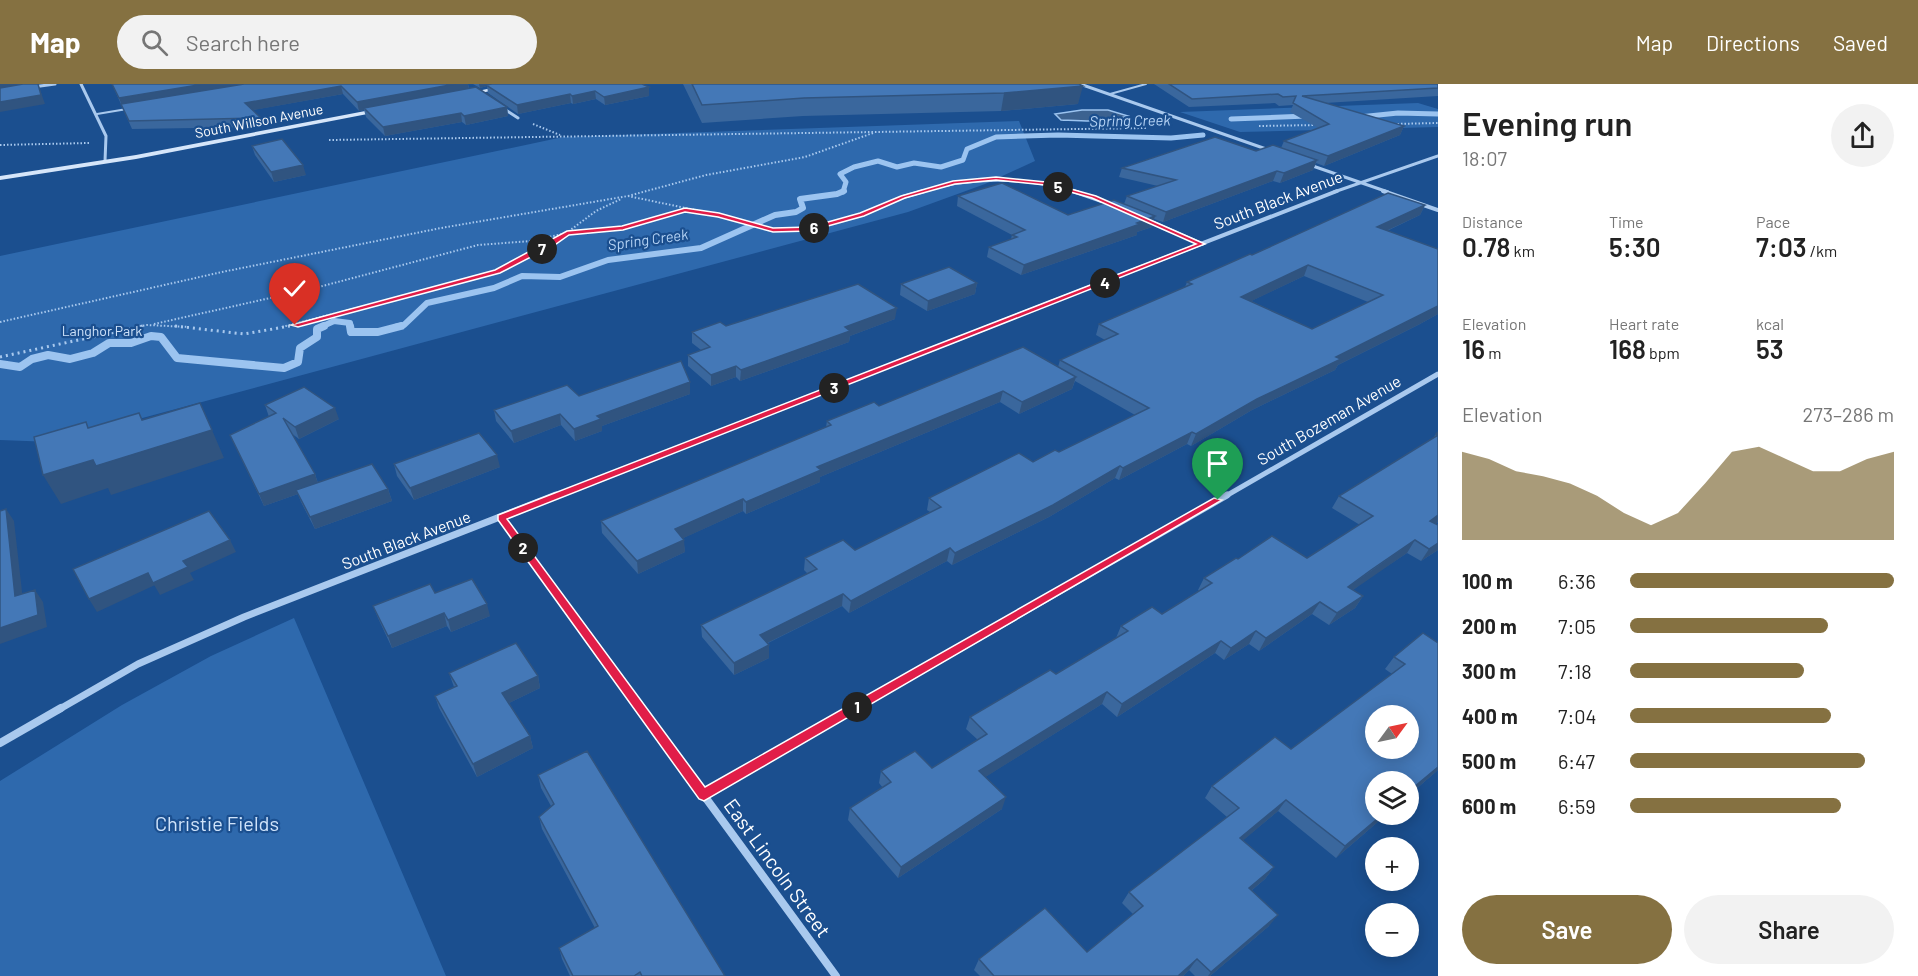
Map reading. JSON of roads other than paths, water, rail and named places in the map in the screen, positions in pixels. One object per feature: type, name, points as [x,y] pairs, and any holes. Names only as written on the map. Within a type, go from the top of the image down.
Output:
[{"type":"main road","points":[[459,96],[475,90],[521,84]]},
{"type":"main road","name":"South Willson Avenue","points":[[0,178],[390,109]]},
{"type":"street","points":[[33,87],[55,84]]},
{"type":"street","points":[[81,84],[106,136],[105,161]]},
{"type":"street","points":[[1080,84],[1270,150]]},
{"type":"street","points":[[475,90],[488,98]]},
{"type":"street","points":[[498,105],[518,118]]},
{"type":"street","name":"South Black Avenue","points":[[0,743],[138,664],[244,617],[1360,182],[1438,156]]},
{"type":"street","points":[[1304,162],[1438,210]]},
{"type":"street","points":[[903,197],[955,182],[996,179],[1046,183],[1116,206]]},
{"type":"street","points":[[1137,216],[1202,244]]},
{"type":"street","name":"South Bozeman Avenue","points":[[704,795],[1438,374]]},
{"type":"street","name":"East Lincoln Street","points":[[501,518],[836,976]]},
{"type":"lane","points":[[1110,94],[1146,84]]},
{"type":"lane","points":[[97,114],[130,108]]},
{"type":"waterway","name":"Spring Creek","points":[[1359,117],[1398,113],[1438,114]]},
{"type":"waterway","name":"Spring Creek","points":[[1231,119],[1307,116]]},
{"type":"waterway","name":"Spring Creek","points":[[843,191],[846,182],[840,174],[854,167],[878,161],[897,167],[914,163],[941,167],[963,160],[967,149],[996,137],[1058,135],[1171,138],[1203,135]]},
{"type":"waterway","name":"Spring Creek","points":[[395,327],[404,325],[427,303],[494,288],[522,276],[560,277],[608,260],[701,248],[775,215],[796,212],[803,208],[800,199],[843,191]]},
{"type":"waterway","name":"Spring Creek","points":[[321,327],[334,321],[350,323],[350,326]]},
{"type":"waterway","name":"Spring Creek","points":[[0,364],[20,367],[32,359],[48,355],[70,359],[93,353],[109,343],[131,343],[151,336],[161,337],[177,358],[284,368],[298,362],[300,348],[317,337],[317,329],[324,326]]},
{"type":"waterway","name":"Spring Creek","points":[[350,326],[351,332],[378,332],[401,326]]},
{"type":"park label","name":"Langhor Park","points":[[102,331]]},
{"type":"park label","name":"Christie Fields","points":[[217,824]]}]
